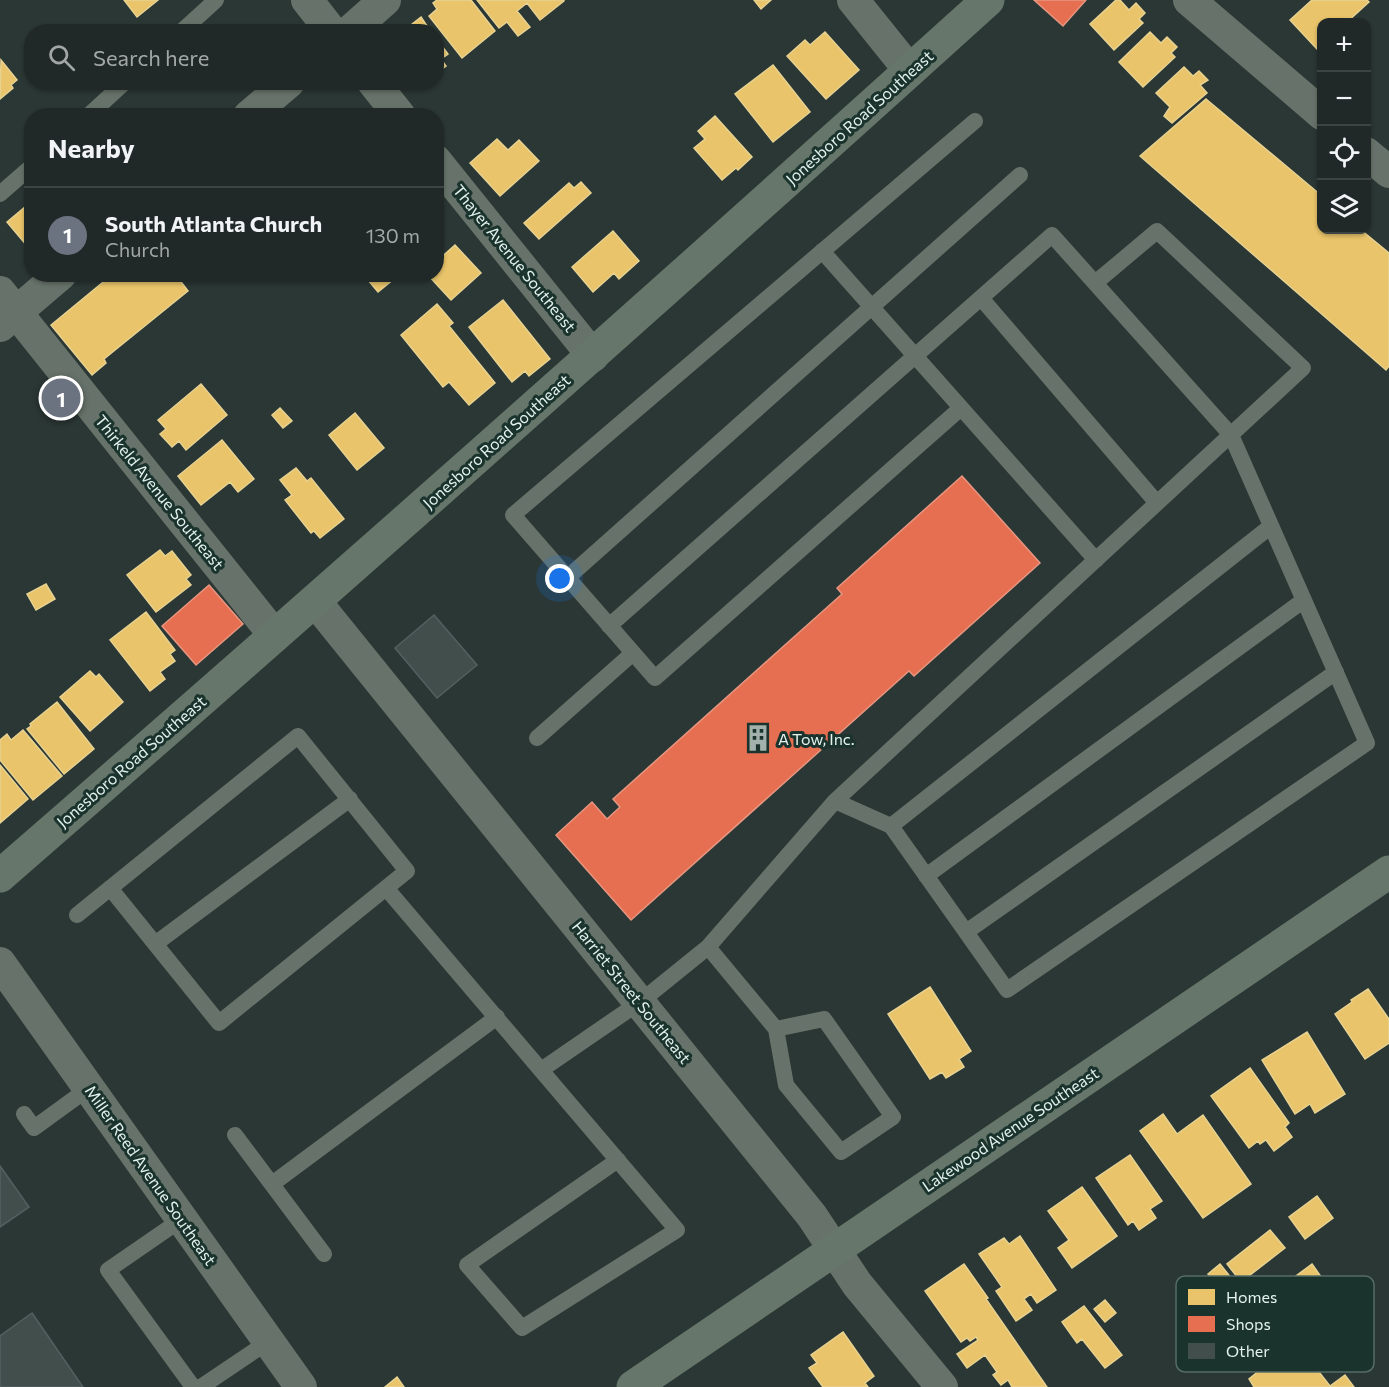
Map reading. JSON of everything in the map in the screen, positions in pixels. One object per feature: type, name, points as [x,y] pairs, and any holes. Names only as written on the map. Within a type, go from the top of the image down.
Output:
[{"type":"main road","name":"Jonesboro Road Southeast","points":[[0,876],[593,356],[988,0]]},
{"type":"main road","name":"Lakewood Avenue Southeast","points":[[633,1387],[1389,872]]},
{"type":"street","points":[[307,0],[326,24]]},
{"type":"street","points":[[358,24],[385,0]]},
{"type":"street","points":[[852,0],[909,71]]},
{"type":"street","points":[[1189,0],[1317,110]]},
{"type":"street","points":[[258,108],[279,90]]},
{"type":"street","points":[[379,90],[394,108]]},
{"type":"street","points":[[1371,157],[1389,172]]},
{"type":"street","name":"Thayer Avenue Southeast","points":[[444,171],[593,356]]},
{"type":"street","points":[[5,310],[49,282]]},
{"type":"street","name":"Thirkeld Avenue Southeast","points":[[5,310],[276,636]]},
{"type":"street","name":"Harriet Street Southeast","points":[[315,601],[812,1216],[857,1284],[942,1387]]},
{"type":"street","name":"Miller Reed Avenue Southeast","points":[[0,963],[302,1387]]},
{"type":"lane","points":[[190,24],[216,0]]},
{"type":"lane","points":[[96,108],[116,90]]},
{"type":"lane","points":[[961,408],[655,678],[513,515],[975,121]]},
{"type":"lane","points":[[0,195],[24,173]]},
{"type":"lane","points":[[567,578],[1020,175]]},
{"type":"lane","points":[[541,1070],[640,1002],[708,947],[835,801],[1303,368],[1156,231],[1095,284]]},
{"type":"lane","points":[[609,626],[1052,235],[1231,435],[1368,743],[1007,990],[891,826],[835,801]]},
{"type":"lane","points":[[822,251],[1096,560]]},
{"type":"lane","points":[[981,298],[1157,503]]},
{"type":"lane","points":[[891,826],[1271,526]]},
{"type":"lane","points":[[926,876],[1304,600]]},
{"type":"lane","points":[[537,738],[633,653]]},
{"type":"lane","points":[[966,932],[1336,672]]},
{"type":"lane","points":[[77,915],[110,888],[298,736],[407,871],[219,1023],[110,888]]},
{"type":"lane","points":[[155,944],[350,799]]},
{"type":"lane","points":[[386,888],[618,1160],[677,1230],[522,1328],[467,1265],[618,1160]]},
{"type":"lane","points":[[708,947],[776,1029],[786,1085],[841,1152],[893,1117],[824,1019],[776,1029]]},
{"type":"lane","points":[[272,1184],[496,1017]]},
{"type":"lane","points":[[24,1114],[34,1128],[89,1088]]},
{"type":"lane","points":[[235,1135],[324,1254]]},
{"type":"lane","points":[[182,1219],[108,1270],[193,1387]]},
{"type":"lane","points":[[201,1387],[269,1341]]},
{"type":"building: Homes","points":[[124,0],[158,0],[137,17]]},
{"type":"building: Homes","points":[[437,0],[471,0],[495,31],[462,58],[444,35],[444,24],[435,24],[429,16],[437,9],[433,3]]},
{"type":"building: Homes","points":[[477,0],[564,1],[540,20],[527,3],[517,11],[530,27],[518,36],[507,22],[499,28]]},
{"type":"building: Homes","points":[[754,0],[771,0],[761,9]]},
{"type":"building: Homes","points":[[1116,0],[1120,0],[1129,10],[1136,3],[1145,13],[1139,19],[1143,23],[1114,50],[1090,24]]},
{"type":"building: Homes","points":[[1312,0],[1367,0],[1369,2],[1351,18],[1317,18],[1317,49],[1290,20]]},
{"type":"building: Homes","points":[[421,17],[426,24],[412,24]]},
{"type":"building: Homes","points":[[825,32],[859,70],[826,99],[787,56],[805,40],[810,45]]},
{"type":"building: Homes","points":[[1150,32],[1161,43],[1167,37],[1177,47],[1171,53],[1175,57],[1143,87],[1119,62]]},
{"type":"building: Homes","points":[[1,60],[17,80],[11,85],[13,88],[0,99]]},
{"type":"building: Homes","points":[[773,65],[810,112],[773,142],[735,94]]},
{"type":"building: Homes","points":[[1184,67],[1193,76],[1199,71],[1208,80],[1200,85],[1207,93],[1172,123],[1164,116],[1170,107],[1156,93]]},
{"type":"building: Homes","points":[[1206,99],[1317,192],[1317,234],[1366,234],[1389,253],[1389,366],[1386,370],[1140,156]]},
{"type":"building: Homes","points":[[715,116],[752,157],[722,180],[694,148],[705,139],[698,131]]},
{"type":"building: Homes","points":[[497,139],[508,150],[519,140],[539,161],[500,196],[470,163]]},
{"type":"building: Homes","points":[[581,182],[591,193],[539,239],[524,223],[569,183],[574,188]]},
{"type":"building: Homes","points":[[24,208],[24,242],[7,222]]},
{"type":"building: Homes","points":[[613,231],[639,261],[619,279],[614,273],[593,292],[572,267]]},
{"type":"building: Homes","points":[[455,245],[481,273],[451,300],[434,282],[444,282],[444,255]]},
{"type":"building: Homes","points":[[103,282],[181,282],[188,291],[104,359],[106,363],[92,375],[51,325]]},
{"type":"building: Homes","points":[[370,282],[390,282],[378,292]]},
{"type":"building: Homes","points":[[503,300],[550,359],[529,376],[525,371],[512,382],[469,327]]},
{"type":"building: Homes","points":[[437,304],[453,323],[449,326],[495,383],[469,405],[449,382],[443,387],[401,335]]},
{"type":"building: Homes","points":[[201,384],[227,415],[186,450],[179,441],[172,447],[160,434],[166,429],[158,420]]},
{"type":"building: Homes","points":[[280,408],[292,421],[283,428],[272,415]]},
{"type":"building: Homes","points":[[355,413],[384,448],[357,470],[329,435]]},
{"type":"building: Homes","points":[[222,440],[254,479],[238,492],[230,482],[201,505],[178,476]]},
{"type":"building: Homes","points":[[296,468],[307,481],[311,478],[344,519],[320,538],[314,531],[311,533],[285,500],[292,495],[280,480]]},
{"type":"building: Homes","points":[[160,550],[165,556],[172,551],[191,575],[186,579],[191,585],[156,612],[127,575]]},
{"type":"building: Homes","points":[[46,584],[55,599],[36,610],[27,594]]},
{"type":"building: Homes","points":[[146,612],[175,650],[170,654],[175,661],[160,672],[165,679],[150,691],[110,640]]},
{"type":"building: Homes","points":[[90,671],[96,677],[99,674],[123,702],[90,731],[60,697]]},
{"type":"building: Homes","points":[[57,702],[94,749],[64,774],[27,729]]},
{"type":"building: Homes","points":[[23,730],[62,776],[33,800],[0,760],[0,740],[7,734],[11,740]]},
{"type":"building: Homes","points":[[0,765],[28,799],[0,823]]},
{"type":"building: Homes","points":[[930,987],[971,1051],[959,1059],[964,1067],[946,1078],[942,1072],[930,1079],[888,1014]]},
{"type":"building: Homes","points":[[1368,989],[1389,1019],[1389,1043],[1365,1059],[1335,1014]]},
{"type":"building: Homes","points":[[1307,1032],[1345,1094],[1315,1113],[1310,1104],[1295,1114],[1262,1060]]},
{"type":"building: Homes","points":[[1250,1068],[1289,1123],[1285,1127],[1292,1137],[1274,1151],[1266,1140],[1260,1144],[1258,1141],[1249,1148],[1211,1096]]},
{"type":"building: Homes","points":[[1163,1114],[1177,1134],[1203,1115],[1251,1184],[1203,1218],[1140,1131]]},
{"type":"building: Homes","points":[[1130,1155],[1162,1201],[1150,1209],[1156,1218],[1139,1230],[1133,1221],[1128,1225],[1096,1178]]},
{"type":"building: Homes","points":[[1082,1187],[1117,1236],[1072,1268],[1058,1248],[1069,1240],[1048,1211]]},
{"type":"building: Homes","points":[[1317,1196],[1333,1218],[1305,1239],[1289,1217]]},
{"type":"building: Homes","points":[[1270,1230],[1285,1248],[1249,1276],[1236,1276],[1227,1264]]},
{"type":"building: Homes","points":[[1020,1236],[1056,1290],[1037,1303],[1031,1294],[1024,1299],[1032,1310],[1016,1321],[996,1291],[1002,1287],[979,1254],[1004,1238],[1009,1244]]},
{"type":"building: Homes","points":[[964,1264],[1047,1387],[1012,1387],[1008,1380],[1001,1385],[993,1375],[997,1372],[985,1355],[967,1368],[957,1354],[978,1340],[976,1337],[970,1341],[967,1338],[961,1342],[925,1291]]},
{"type":"building: Homes","points":[[1220,1264],[1230,1276],[1210,1276],[1208,1274]]},
{"type":"building: Homes","points":[[1312,1264],[1320,1276],[1296,1276]]},
{"type":"building: Homes","points":[[1105,1300],[1116,1313],[1105,1322],[1094,1309]]},
{"type":"building: Homes","points":[[1084,1306],[1122,1355],[1105,1368],[1082,1339],[1077,1343],[1062,1322]]},
{"type":"building: Homes","points":[[843,1332],[874,1376],[865,1383],[868,1387],[823,1387],[809,1368],[817,1363],[811,1355]]},
{"type":"building: Homes","points":[[1258,1372],[1319,1372],[1330,1386],[1345,1375],[1354,1387],[1254,1387],[1249,1379]]},
{"type":"building: Homes","points":[[397,1377],[404,1387],[385,1387]]},
{"type":"building: Shops","points":[[1034,0],[1086,0],[1063,26]]},
{"type":"building: Shops","name":"A Tow, Inc.","points":[[962,476],[1040,563],[914,676],[909,671],[631,920],[556,835],[592,802],[607,819],[620,807],[613,799],[842,594],[837,588]]},
{"type":"building: Shops","points":[[209,585],[243,624],[196,665],[162,626]]},
{"type":"building: Other","points":[[434,615],[477,665],[437,698],[395,648]]},
{"type":"building: Other","points":[[0,1166],[29,1207],[0,1227]]},
{"type":"building: Other","points":[[32,1313],[83,1387],[0,1387],[0,1336]]},
{"type":"place","name":"South Atlanta Church","points":[[61,398]]},
{"type":"place","name":"A Tow, Inc.","points":[[758,738]]}]
